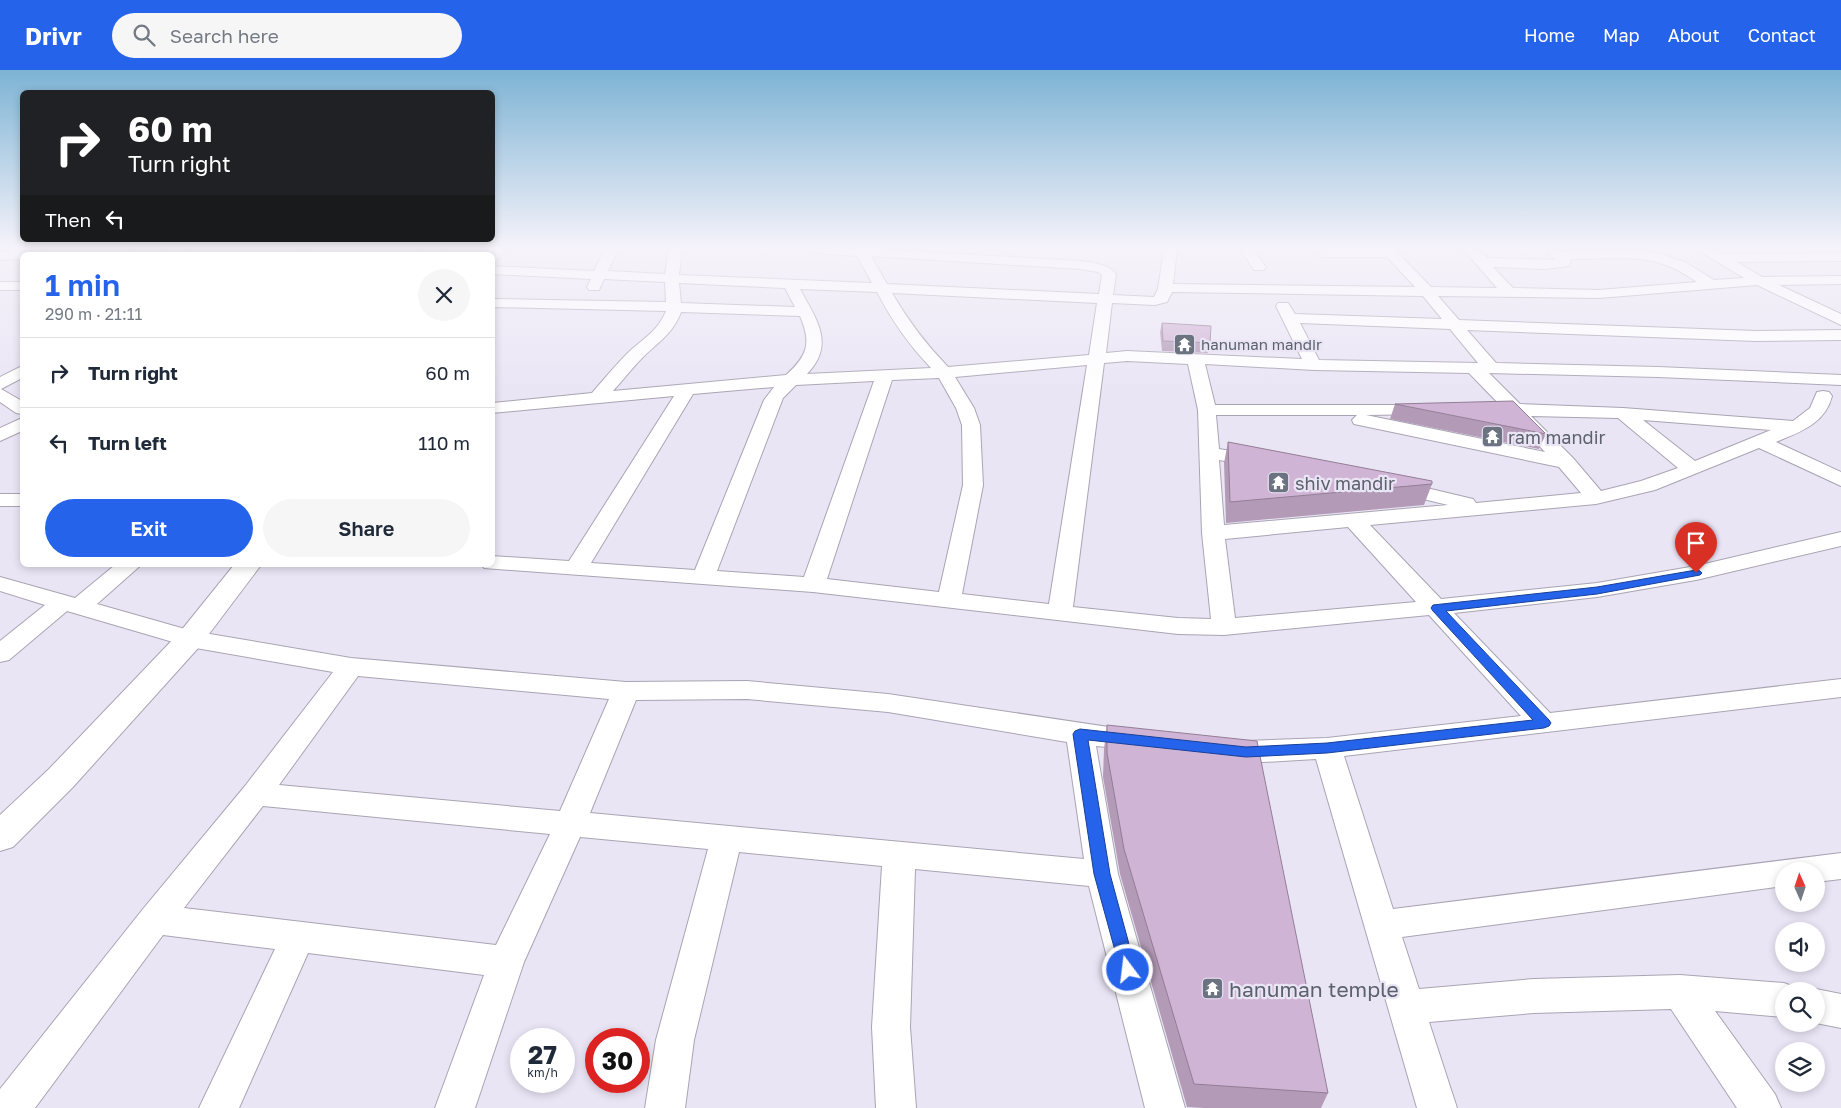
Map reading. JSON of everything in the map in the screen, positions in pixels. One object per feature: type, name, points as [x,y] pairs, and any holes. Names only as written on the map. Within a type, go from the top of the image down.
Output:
[{"type":"street","points":[[586,305],[589,297]]},
{"type":"street","points":[[599,396],[627,364],[666,328],[672,319],[673,297]]},
{"type":"street","points":[[703,578],[773,400],[789,380],[809,362],[816,349],[814,334],[797,297]]},
{"type":"street","points":[[889,297],[907,331],[944,373],[965,408],[972,425],[973,484],[949,599]]},
{"type":"street","points":[[1076,297],[1160,301],[1161,297]]},
{"type":"street","points":[[1279,297],[1314,365]]},
{"type":"street","points":[[1432,297],[1454,324],[1512,408],[1566,462],[1596,498]]},
{"type":"street","points":[[1794,297],[1841,320]]},
{"type":"street","points":[[1060,612],[1105,299]]},
{"type":"street","points":[[495,303],[805,312]]},
{"type":"street","points":[[1288,318],[1748,336],[1841,335]]},
{"type":"street","points":[[495,408],[599,396],[789,380],[944,373],[1127,356],[1314,365],[1658,372],[1841,380]]},
{"type":"street","points":[[1196,360],[1207,410],[1213,533],[1224,627]]},
{"type":"street","points":[[20,373],[2,394],[20,408]]},
{"type":"street","points":[[813,585],[885,375]]},
{"type":"street","points":[[1213,533],[1596,498],[1623,493],[1662,481],[1798,426],[1812,418],[1821,407],[1832,399],[1785,377]]},
{"type":"street","points":[[576,569],[687,389]]},
{"type":"street","points":[[1472,409],[1512,408],[1623,413],[1798,426]]},
{"type":"street","points":[[1207,410],[1442,410]]},
{"type":"street","points":[[1323,411],[1566,462]]},
{"type":"street","points":[[1623,413],[1691,468]]},
{"type":"street","points":[[0,435],[20,425]]},
{"type":"street","points":[[1759,441],[1841,480]]},
{"type":"street","points":[[1210,453],[1277,465]]},
{"type":"street","points":[[1379,483],[1485,507]]},
{"type":"street","points":[[0,500],[20,500]]},
{"type":"street","points":[[1352,519],[1544,723]]},
{"type":"street","points":[[495,563],[813,585],[1178,626],[1224,627],[1437,608],[1597,590],[1678,576],[1841,539]]},
{"type":"street","points":[[0,654],[126,567]]},
{"type":"street","points":[[0,837],[61,778],[190,640],[246,567]]},
{"type":"street","points":[[0,584],[190,640],[351,667],[626,691],[747,690],[888,703],[1080,734],[1158,742]]},
{"type":"street","points":[[10,1108],[155,919],[256,794],[351,667]]},
{"type":"street","points":[[456,1108],[506,962],[572,822],[626,691]]},
{"type":"street","points":[[1207,748],[1246,752],[1327,748],[1544,723],[1835,694]]},
{"type":"street","points":[[1080,734],[1102,874],[1165,1108]]},
{"type":"street","points":[[1327,748],[1437,1108]]},
{"type":"street","points":[[256,794],[572,822],[726,840],[1102,874]]},
{"type":"street","points":[[665,1108],[675,1040],[726,840]]},
{"type":"street","points":[[896,1108],[891,1027],[899,856]]},
{"type":"street","points":[[1825,868],[1841,866]]},
{"type":"street","points":[[1382,925],[1775,874]]},
{"type":"street","points":[[155,919],[506,962]]},
{"type":"street","points":[[219,1108],[298,936]]},
{"type":"street","points":[[1407,1007],[1534,996],[1680,992],[1775,999]]},
{"type":"street","points":[[1680,992],[1761,1108]]},
{"type":"street","points":[[1825,1008],[1841,1011]]},
{"type":"building","points":[[1162,323],[1211,326],[1210,343],[1163,341]]},
{"type":"building","points":[[1513,401],[1546,434],[1395,404]]},
{"type":"building","points":[[1228,442],[1432,481],[1432,484],[1230,502]]},
{"type":"building","name":"hanuman temple","points":[[1107,725],[1257,741],[1328,1093],[1194,1084],[1124,849],[1107,753]]},
{"type":"place","name":"hanuman mandir","points":[[1185,344]]},
{"type":"place","name":"ram mandir","points":[[1492,437]]},
{"type":"place","name":"shiv mandir","points":[[1279,483]]},
{"type":"place","name":"hanuman temple","points":[[1213,989]]},
{"type":"route","points":[[1128,970],[1102,874],[1080,734],[1246,752],[1327,748],[1544,723],[1437,608],[1597,590],[1696,573]]}]
